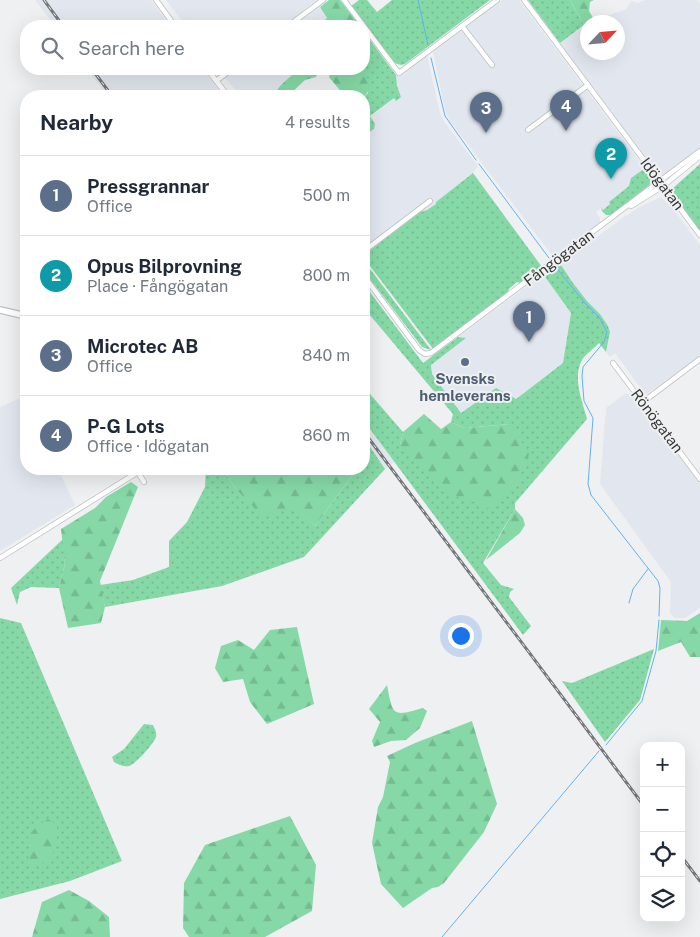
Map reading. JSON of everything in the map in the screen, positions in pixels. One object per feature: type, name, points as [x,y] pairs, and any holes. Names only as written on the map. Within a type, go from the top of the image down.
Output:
[{"type":"street","points":[[156,0],[171,20]]},
{"type":"street","points":[[296,20],[323,0]]},
{"type":"street","points":[[344,0],[359,20]]},
{"type":"street","points":[[370,35],[399,73],[497,0]]},
{"type":"street","name":"Idögatan","points":[[524,0],[700,235]]},
{"type":"street","points":[[462,26],[492,64]]},
{"type":"street","points":[[212,75],[223,90]]},
{"type":"street","points":[[216,81],[224,75]]},
{"type":"street","points":[[528,130],[588,85]]},
{"type":"street","name":"Fångögatan","points":[[662,183],[700,151]]},
{"type":"street","name":"Fångögatan","points":[[370,284],[419,350],[424,354],[434,352],[621,212],[700,156]]},
{"type":"street","points":[[370,246],[430,201]]},
{"type":"street","points":[[0,310],[20,315]]},
{"type":"street","points":[[643,402],[700,359]]},
{"type":"street","name":"Rönögatan","points":[[614,363],[700,479]]},
{"type":"street","points":[[0,558],[129,475]]},
{"type":"street","points":[[140,475],[144,482]]},
{"type":"shaded area","points":[[35,0],[151,0],[166,20],[50,20]]},
{"type":"shaded area","points":[[166,0],[317,0],[291,20],[181,20]]},
{"type":"shaded area","points":[[502,0],[519,0],[645,168],[631,178],[630,186],[609,202],[611,204],[603,210],[601,208],[596,212],[600,218],[600,224],[554,258],[449,120],[445,110],[433,52]]},
{"type":"shaded area","points":[[645,0],[698,0],[700,4],[700,149],[663,175],[657,173],[560,43],[580,29],[580,60],[625,60],[625,15],[610,15],[626,9],[631,1],[638,3]]},
{"type":"shaded area","points":[[320,7],[327,18],[325,20],[302,20]]},
{"type":"shaded area","points":[[427,55],[440,113],[445,123],[478,166],[473,173],[436,202],[436,204],[420,212],[370,250],[370,132],[374,129],[370,117],[394,98],[397,86],[396,75],[404,74]]},
{"type":"shaded area","points":[[92,75],[207,75],[219,90],[103,90]]},
{"type":"shaded area","points":[[229,75],[292,75],[277,90],[236,90],[225,78]]},
{"type":"shaded area","points":[[661,197],[674,210],[700,245],[700,356],[647,394],[644,393],[615,353],[610,357],[606,352],[610,332],[608,326],[573,283],[559,262],[567,259],[638,208]]},
{"type":"shaded area","points":[[543,274],[571,313],[563,363],[515,399],[496,388],[461,413],[432,374],[431,365],[465,338],[458,337]]},
{"type":"shaded area","points":[[625,394],[634,395],[700,484],[700,608],[685,618],[675,618],[670,613],[671,582],[600,484],[606,408]]},
{"type":"shaded area","points":[[20,400],[20,475],[61,475],[75,505],[0,551],[0,407]]},
{"type":"shaded area","points":[[370,429],[394,462],[385,469],[370,447]]},
{"type":"green space","points":[[329,0],[340,0],[355,20],[325,20],[327,18],[320,7]]},
{"type":"green space","points":[[359,0],[367,0],[377,12],[392,0],[490,0],[405,64],[401,65],[394,63],[370,31],[370,20],[362,20],[351,6]]},
{"type":"green space","points":[[528,0],[570,0],[580,18],[580,28],[560,43]]},
{"type":"green space","points":[[570,0],[594,0],[590,2],[589,11],[591,15],[580,15],[580,18]]},
{"type":"green space","points":[[370,40],[396,75],[401,97],[396,101],[394,98],[370,116],[370,90],[367,90],[364,75],[370,75]]},
{"type":"green space","points":[[292,75],[317,75],[316,77],[305,80],[294,90],[277,90]]},
{"type":"green space","points":[[330,75],[366,75],[369,87],[368,90],[340,90],[329,77]]},
{"type":"green space","points":[[370,116],[375,124],[374,129],[370,132]]},
{"type":"green space","points":[[700,164],[700,231],[673,194],[672,189]]},
{"type":"green space","points":[[645,168],[653,178],[653,182],[612,215],[606,215],[601,207],[603,210],[610,204],[609,202],[629,186],[631,178]]},
{"type":"green space","points":[[473,173],[542,267],[520,283],[517,282],[508,292],[433,349],[370,266],[370,250],[420,212],[436,204],[436,202]]},
{"type":"green space","points":[[559,262],[587,301],[600,314],[610,332],[606,352],[599,343],[584,357],[580,364],[578,380],[580,396],[587,419],[515,503],[515,509],[483,563],[501,585],[514,589],[510,592],[509,597],[531,626],[523,635],[370,429],[370,394],[403,432],[400,445],[510,424],[464,428],[451,422],[453,414],[370,315],[370,292],[423,363],[458,337],[466,338],[431,365],[432,374],[461,413],[496,388],[516,399],[563,363],[571,313],[543,274]]},
{"type":"green space","points":[[370,269],[431,350],[422,347],[370,279]]},
{"type":"green space","points":[[424,414],[441,429],[451,422],[464,428],[510,424],[529,454],[515,487],[488,508],[442,491],[400,445],[403,432]]},
{"type":"green space","points":[[370,447],[385,469],[304,557],[222,586],[105,607],[100,585],[133,580],[169,567],[169,541],[187,522],[205,487],[206,475],[226,475],[236,489],[295,508],[315,526],[353,475],[370,475]]},
{"type":"green space","points":[[226,475],[353,475],[315,526],[294,508],[262,516],[236,489]]},
{"type":"green space","points":[[131,482],[138,487],[100,581],[105,607],[101,623],[68,628],[59,588],[65,564],[61,529],[95,508],[106,497]]},
{"type":"green space","points":[[515,509],[523,518],[525,525],[520,533],[486,560]]},
{"type":"green space","points":[[63,539],[65,564],[59,588],[31,587],[20,592],[17,605],[11,588]]},
{"type":"green space","points":[[700,613],[700,657],[690,657],[681,642],[658,651],[661,620],[687,621]]},
{"type":"green space","points":[[0,618],[21,623],[122,861],[70,881],[0,899]]},
{"type":"green space","points":[[297,627],[314,704],[267,724],[250,702],[243,679],[223,682],[215,668],[221,646],[238,640],[254,650],[270,630]]},
{"type":"green space","points":[[654,649],[640,700],[605,742],[562,681],[572,683]]},
{"type":"green space","points":[[387,685],[391,703],[396,711],[405,713],[423,708],[427,711],[420,728],[406,740],[391,741],[374,747],[372,741],[380,722],[369,709]]},
{"type":"green space","points":[[472,721],[497,804],[484,832],[444,883],[432,888],[403,908],[381,884],[372,843],[378,807],[383,797],[390,762],[387,756]]},
{"type":"green space","points":[[144,724],[153,725],[156,732],[155,740],[129,766],[122,766],[114,762],[112,757],[124,749]]},
{"type":"green space","points":[[290,816],[316,865],[312,911],[265,937],[189,937],[183,928],[184,883],[205,845]]},
{"type":"green space","points":[[48,819],[57,825],[56,845],[48,859],[36,867],[27,861],[32,849],[26,840],[35,828]]},
{"type":"green space","points":[[69,890],[89,901],[109,917],[110,937],[32,937],[42,902]]},
{"type":"waterway","points":[[418,0],[428,45]]},
{"type":"waterway","points":[[431,58],[445,116],[476,160]]},
{"type":"waterway","points":[[479,164],[549,258]]},
{"type":"waterway","points":[[558,270],[599,317],[607,332],[604,342],[583,367],[582,376],[584,401],[593,418],[588,484],[591,495],[658,581],[660,588],[659,616]]},
{"type":"waterway","points":[[629,603],[633,589],[648,569]]},
{"type":"waterway","points":[[606,745],[642,701],[656,651],[659,620]]},
{"type":"waterway","points":[[442,937],[599,751]]},
{"type":"railway","points":[[44,0],[59,20]]},
{"type":"railway","points":[[96,75],[108,90]]},
{"type":"railway","points":[[370,440],[640,801]]},
{"type":"railway","points":[[685,861],[700,881]]},
{"type":"place","name":"P-G Lots","points":[[566,131]]},
{"type":"place","name":"Microtec AB","points":[[486,133]]},
{"type":"place","name":"Opus Bilprovning","points":[[611,179]]},
{"type":"place","name":"Pressgrannar","points":[[529,342]]},
{"type":"place","name":"Svensks hemleverans","points":[[465,362]]}]
